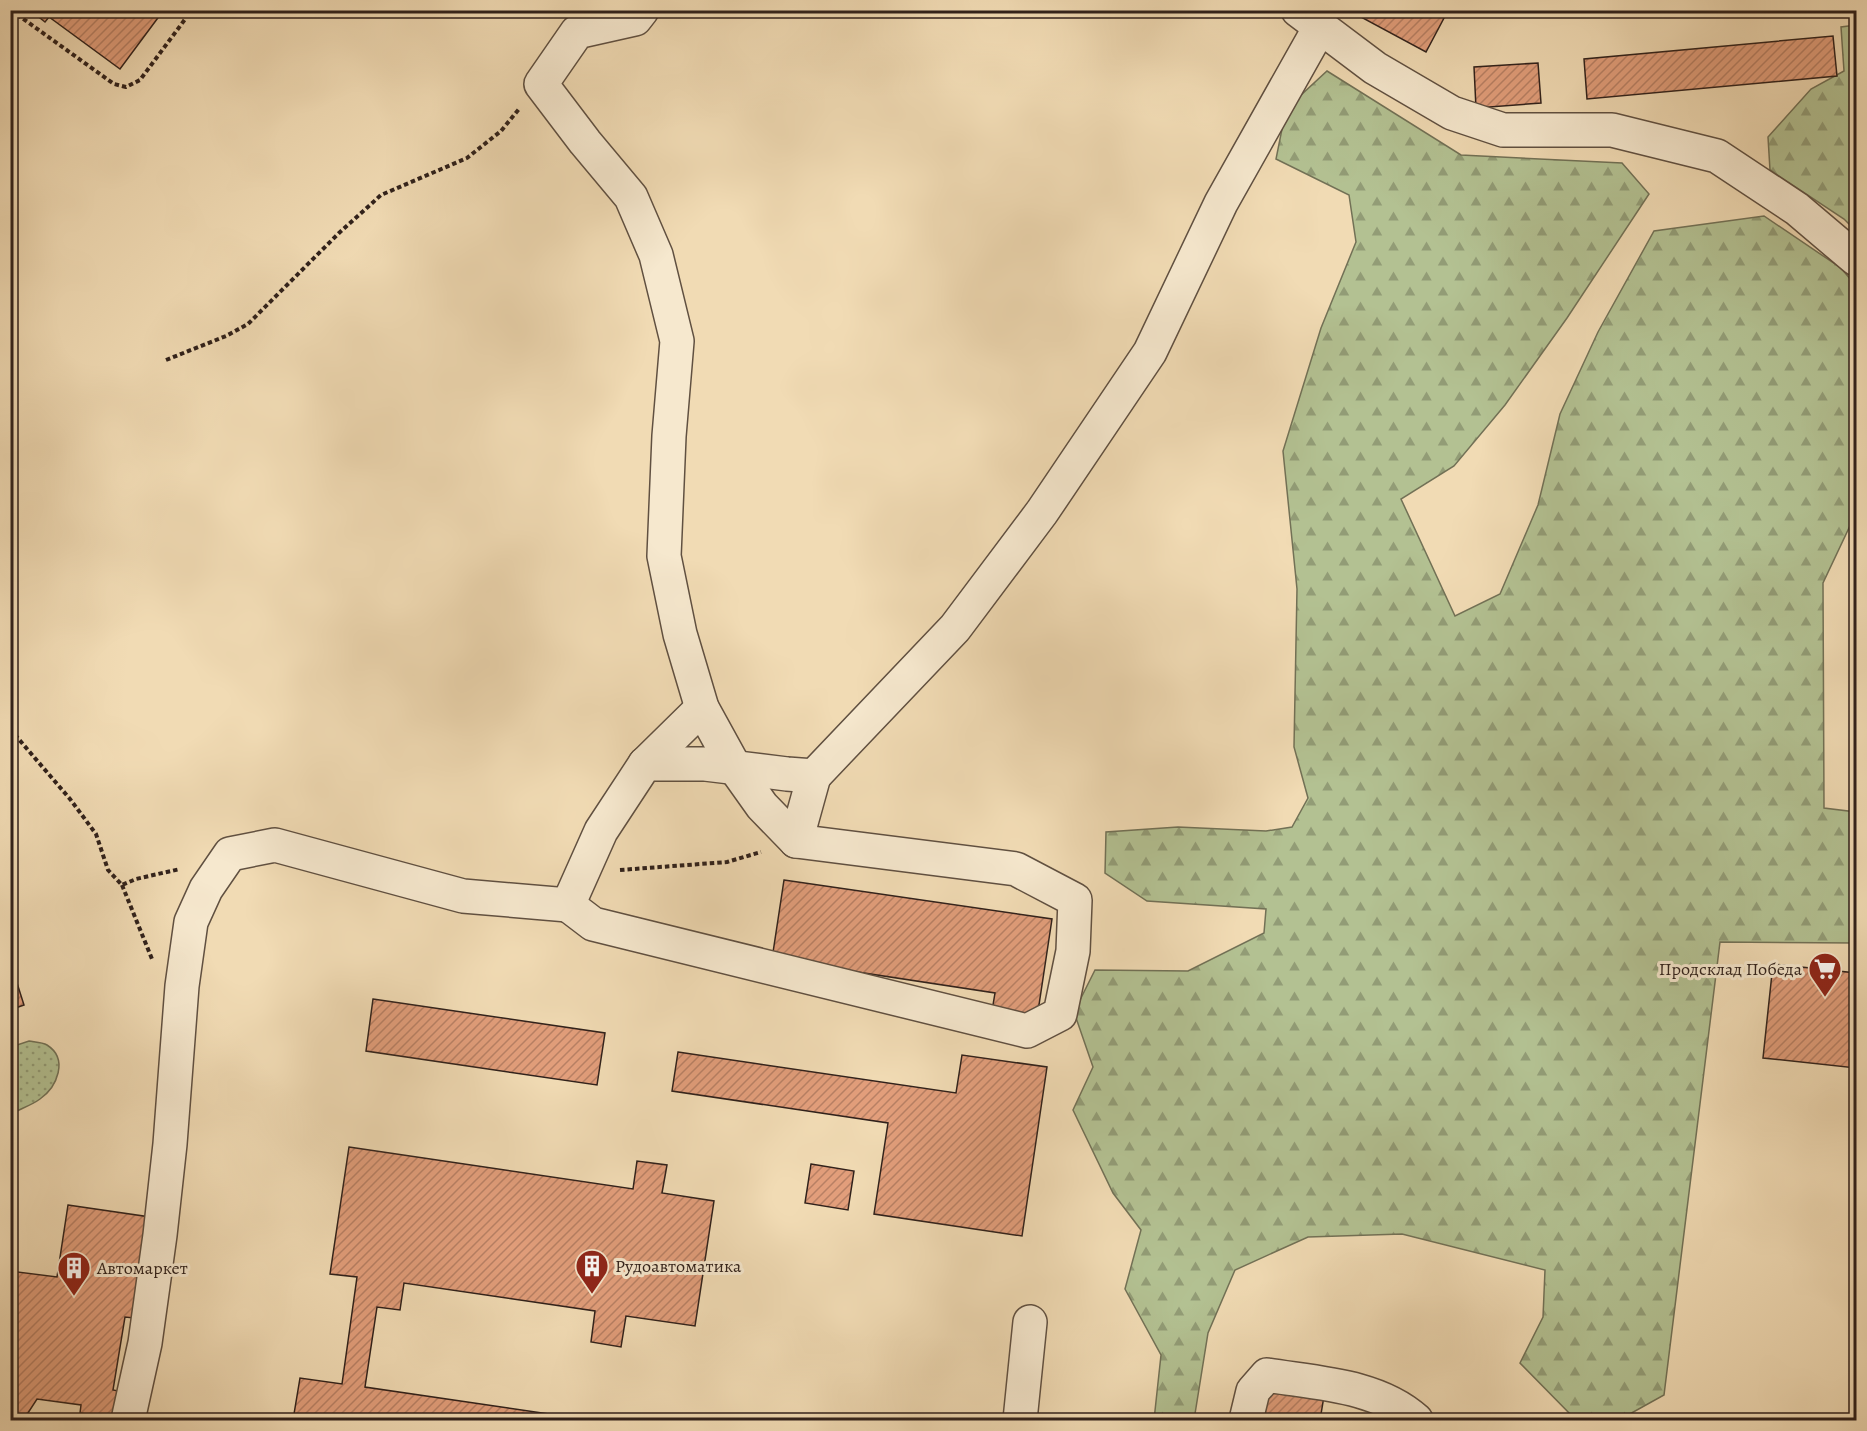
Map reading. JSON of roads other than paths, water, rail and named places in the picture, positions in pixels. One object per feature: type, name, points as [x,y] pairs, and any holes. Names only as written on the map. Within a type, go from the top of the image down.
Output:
[{"type":"lane","points":[[128,1420],[145,1343],[160,1235],[170,1144],[182,986],[191,922],[206,889],[230,854],[275,845],[463,896],[568,905],[593,924],[1027,1031],[1060,1014],[1072,951],[1075,900],[1016,869],[796,842],[762,806],[735,768],[702,708],[680,634],[664,556],[669,436],[677,342],[656,255],[631,197],[541,84],[577,32],[635,19],[642,10]]},
{"type":"lane","points":[[796,842],[814,776],[955,628],[1061,483],[1150,352],[1309,19],[1375,68],[1452,113],[1503,130],[1612,130],[1717,156],[1797,209],[1857,259]]},
{"type":"lane","points":[[568,905],[601,831],[645,764],[702,708]]},
{"type":"lane","points":[[645,764],[705,764],[814,776]]},
{"type":"lane","points":[[1020,1420],[1030,1322]]},
{"type":"lane","points":[[1246,1420],[1253,1390],[1267,1375],[1350,1389],[1375,1396],[1408,1413],[1416,1420]]},
{"type":"place","name":"Продсклад Победа","points":[[1825,998]]},
{"type":"place","name":"Рудоавтоматика","points":[[592,1295]]},
{"type":"place","name":"Автомаркет","points":[[74,1297]]}]
